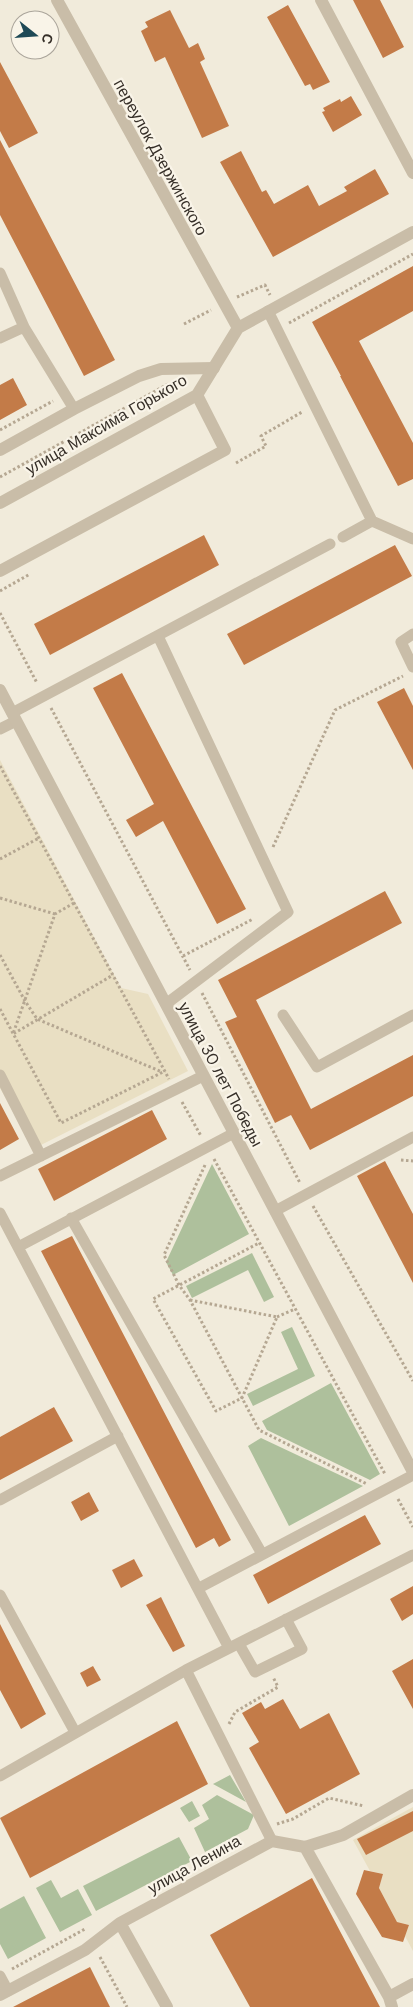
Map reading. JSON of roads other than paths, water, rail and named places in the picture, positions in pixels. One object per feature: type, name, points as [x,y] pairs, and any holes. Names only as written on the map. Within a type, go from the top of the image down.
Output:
[{"type":"street","name":"переулок Дзержинского","points":[[57,0],[238,328]]},
{"type":"street","points":[[321,0],[413,174]]},
{"type":"street","name":"улица Максима Горького","points":[[0,503],[197,395],[238,328],[413,232]]},
{"type":"street","points":[[0,450],[74,409],[140,376],[161,369],[214,368]]},
{"type":"street","points":[[0,570],[225,450],[197,395]]},
{"type":"street","name":"улица 30 лет Победы","points":[[0,690],[413,1473]]},
{"type":"street","points":[[272,1840],[305,1847],[343,1835],[413,1795]]},
{"type":"street","name":"улица Ленина","points":[[4,1993],[85,1950],[120,1923],[272,1840]]},
{"type":"street","points":[[305,1847],[390,2002],[413,1984]]},
{"type":"street","points":[[120,1923],[167,2007]]},
{"type":"lane","points":[[0,273],[24,327],[74,409]]},
{"type":"lane","points":[[268,311],[372,521],[413,539]]},
{"type":"lane","points":[[0,338],[24,327]]},
{"type":"lane","points":[[343,537],[372,521]]},
{"type":"lane","points":[[0,729],[45,696],[330,544]]},
{"type":"lane","points":[[413,634],[401,642],[413,666]]},
{"type":"lane","points":[[158,636],[288,912],[166,1004]]},
{"type":"lane","points":[[283,1015],[316,1067],[413,1015]]},
{"type":"lane","points":[[0,1076],[41,1156]]},
{"type":"lane","points":[[0,1176],[203,1076]]},
{"type":"lane","points":[[18,1247],[71,1218],[209,1150],[234,1133]]},
{"type":"lane","points":[[275,1211],[413,1138]]},
{"type":"lane","points":[[0,1213],[199,1588],[234,1646],[255,1672],[302,1649],[286,1619]]},
{"type":"lane","points":[[71,1218],[262,1554]]},
{"type":"lane","points":[[0,1500],[118,1436]]},
{"type":"lane","points":[[199,1588],[413,1473]]},
{"type":"lane","points":[[0,1776],[186,1670],[413,1555]]},
{"type":"lane","points":[[0,1595],[75,1732]]},
{"type":"lane","points":[[186,1670],[272,1840]]},
{"type":"lane","points":[[0,1976],[4,1993]]}]
